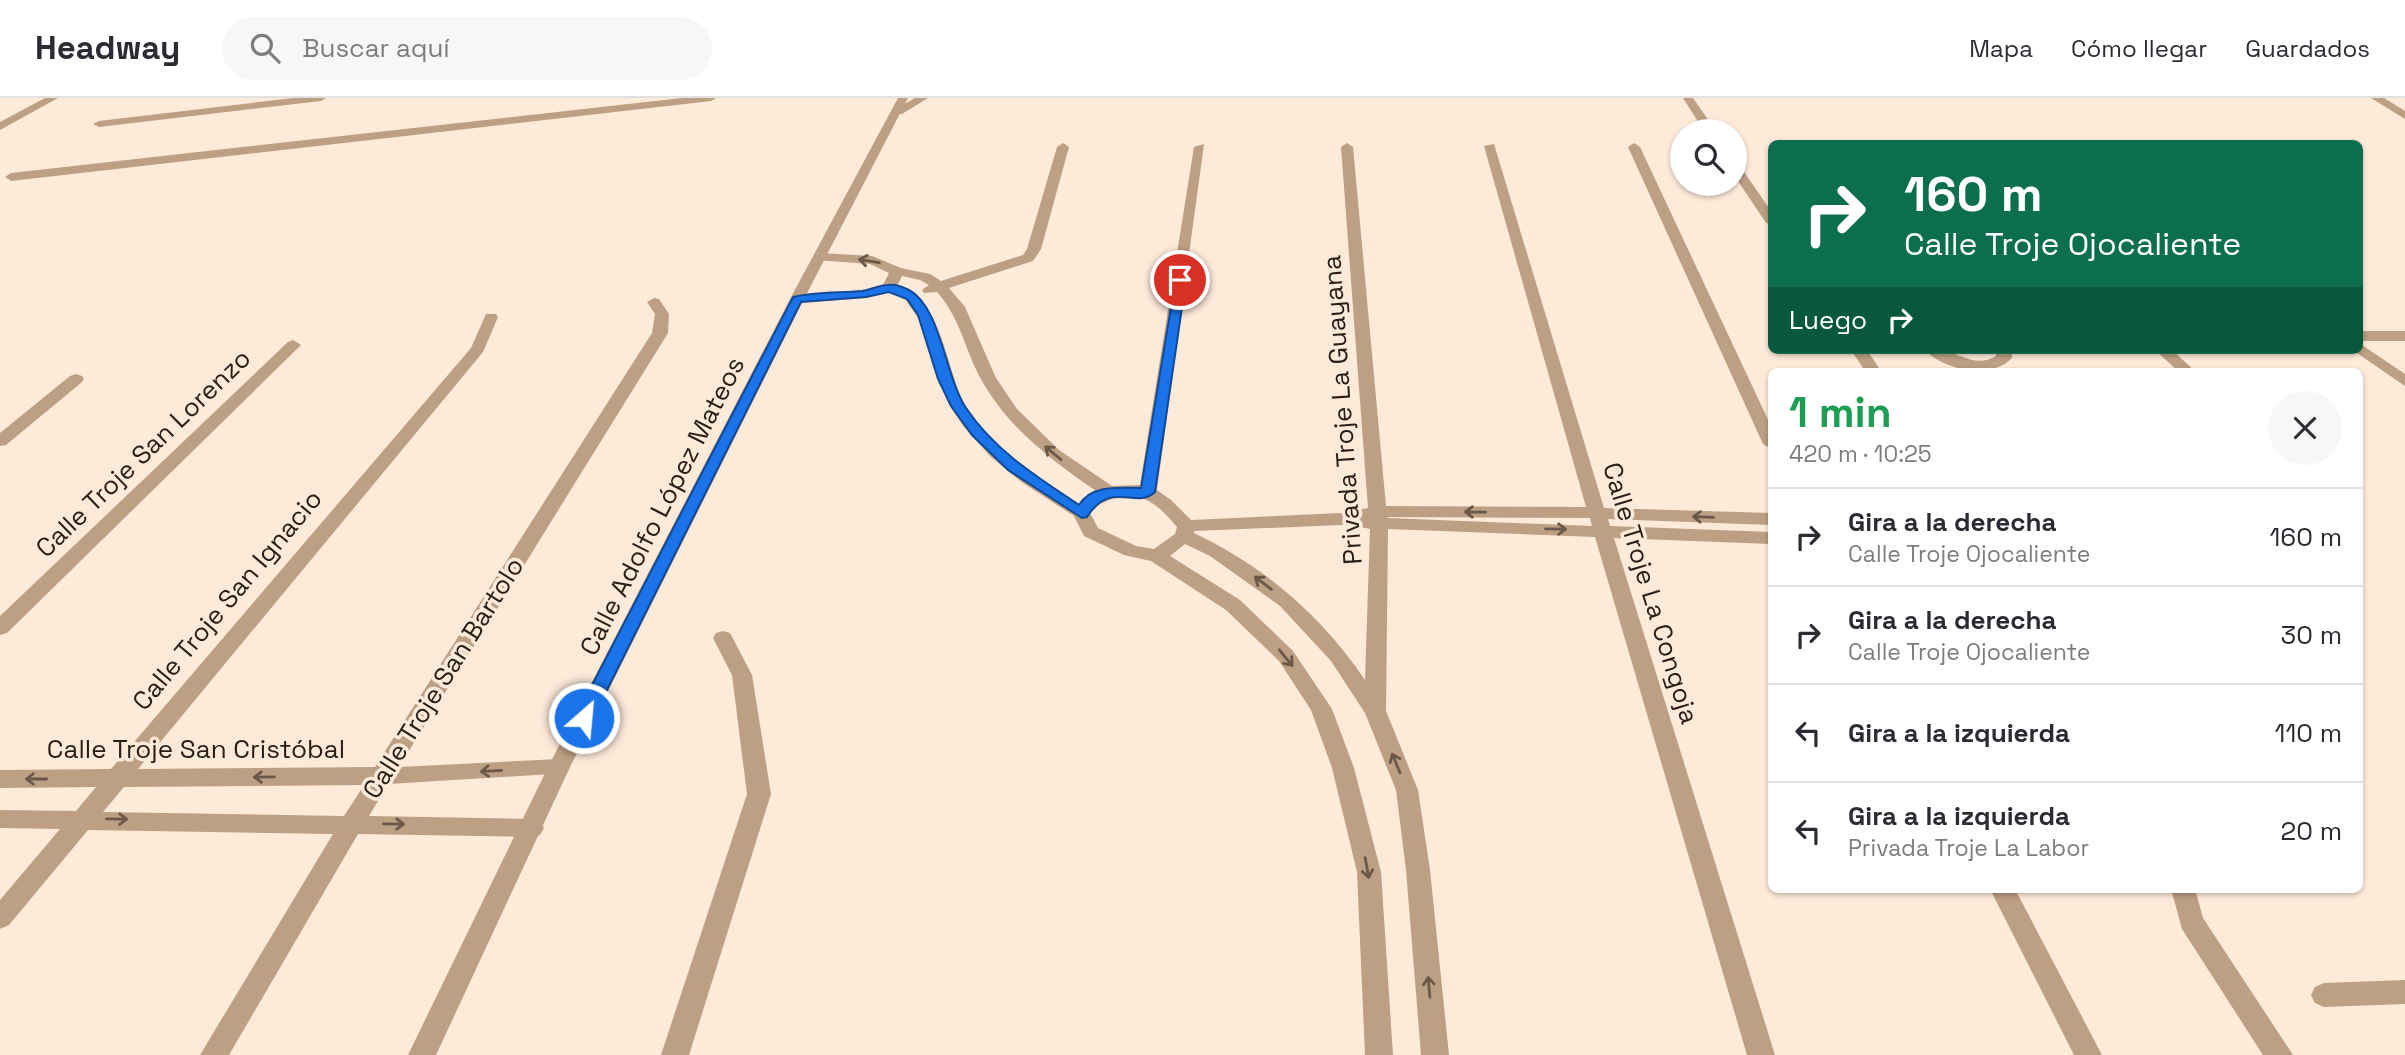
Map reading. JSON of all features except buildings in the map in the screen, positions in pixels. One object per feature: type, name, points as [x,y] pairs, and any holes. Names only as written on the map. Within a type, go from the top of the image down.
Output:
[{"type":"street","points":[[0,127],[53,98]]},
{"type":"street","points":[[212,110],[220,98]]},
{"type":"street","points":[[99,124],[321,98]]},
{"type":"street","points":[[11,177],[711,98]]},
{"type":"street","points":[[900,105],[923,98]]},
{"type":"street","points":[[1688,98],[1702,119]]},
{"type":"street","points":[[2376,98],[2405,116]]},
{"type":"street","name":"Calle Adolfo López Mateos","points":[[422,1055],[559,767],[797,299],[900,105]]},
{"type":"street","name":"Calle Troje La Congoja","points":[[1490,146],[1761,1055]]},
{"type":"street","points":[[912,297],[1028,258],[1034,249],[1063,147]]},
{"type":"street","points":[[1148,492],[1200,147]]},
{"type":"street","points":[[1634,147],[1768,437]]},
{"type":"street","name":"Privada Troje La Guayana","points":[[1347,148],[1379,518],[1375,711]]},
{"type":"street","points":[[1747,185],[1768,216]]},
{"type":"street","points":[[820,257],[872,260],[897,271],[925,277],[939,286],[958,307],[988,378],[1011,412],[1053,454],[1109,492]]},
{"type":"street","points":[[889,288],[897,271]]},
{"type":"street","points":[[797,299],[866,294],[889,288],[902,290],[912,297],[924,315],[945,379],[958,406],[977,432],[1013,467],[1082,513],[1091,532],[1130,551],[1157,556],[1233,605],[1286,656],[1321,709],[1343,768],[1369,872],[1379,1055]]},
{"type":"street","name":"Calle Troje San Bartolo","points":[[214,1055],[352,823],[660,333],[662,314],[654,302]]},
{"type":"street","name":"Calle Troje San Ignacio","points":[[0,918],[81,818],[478,349],[491,317]]},
{"type":"street","points":[[2363,336],[2405,335]]},
{"type":"street","name":"Calle Troje San Lorenzo","points":[[0,628],[293,345]]},
{"type":"street","points":[[2363,351],[2405,381]]},
{"type":"street","points":[[1941,354],[1958,362],[1985,368],[1999,362],[2004,358],[2004,354]]},
{"type":"street","points":[[2168,354],[2184,368]]},
{"type":"street","points":[[0,441],[76,379]]},
{"type":"street","points":[[1082,513],[1088,501],[1109,492],[1148,492],[1173,511],[1185,531],[1287,601],[1338,656],[1375,711],[1408,790],[1419,870],[1435,1055]]},
{"type":"street","points":[[1157,556],[1185,531],[1341,519],[1600,522],[1768,519]]},
{"type":"street","points":[[1600,522],[1768,538]]},
{"type":"street","points":[[675,1055],[759,794],[743,675],[723,638]]},
{"type":"street","name":"Calle Troje San Cristóbal","points":[[0,779],[382,776],[559,767]]},
{"type":"street","points":[[0,819],[81,818],[532,828]]},
{"type":"street","points":[[2004,893],[2088,1055]]},
{"type":"street","points":[[2184,893],[2191,921],[2279,1055]]},
{"type":"street","points":[[2325,995],[2405,992]]},
{"type":"route","points":[[584,718],[797,299],[866,294],[889,288],[902,290],[912,297],[924,315],[945,379],[958,406],[977,432],[1013,467],[1082,513],[1088,501],[1109,492],[1148,492],[1180,280]]}]
